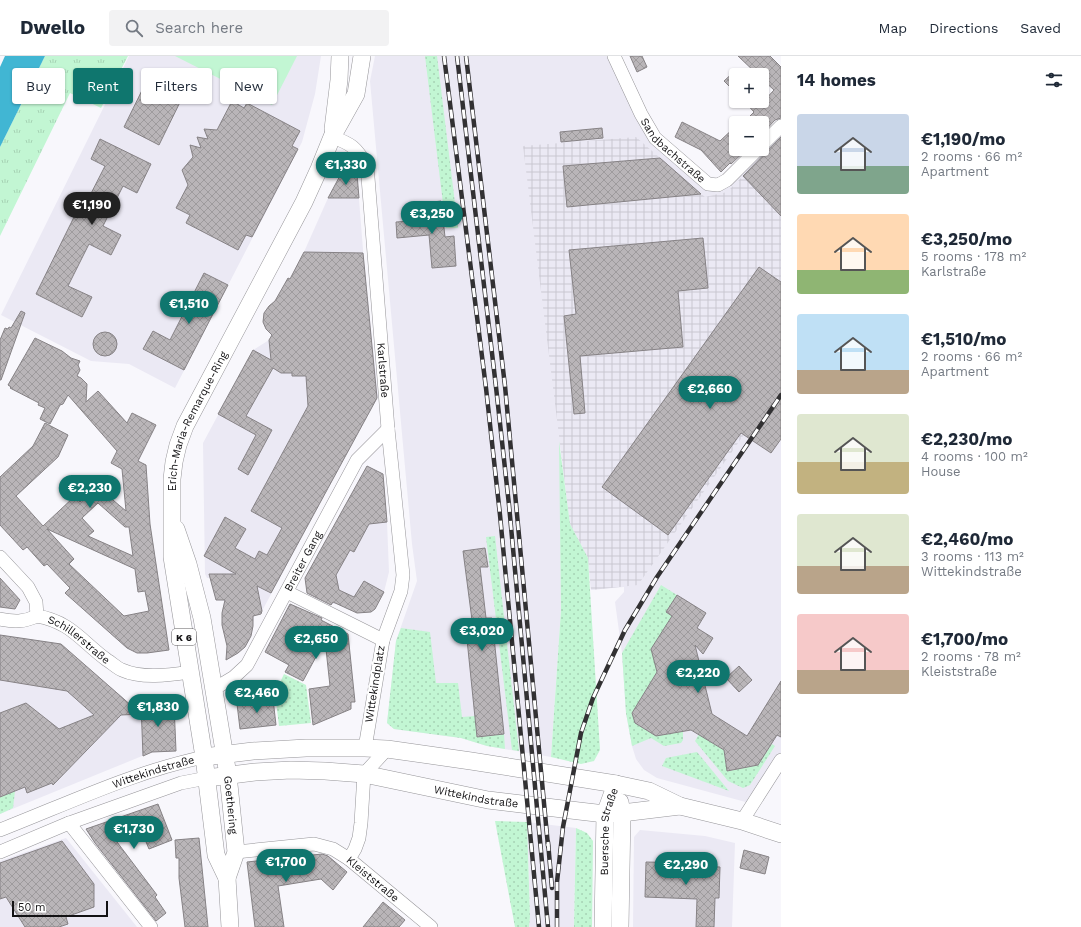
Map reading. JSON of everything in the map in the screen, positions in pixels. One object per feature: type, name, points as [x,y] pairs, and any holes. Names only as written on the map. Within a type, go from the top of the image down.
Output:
[{"type":"main road","name":"Erich-Maria-Remarque-Ring","points":[[332,137],[339,80],[340,56]]},
{"type":"main road","name":"Erich-Maria-Remarque-Ring","points":[[214,756],[190,672],[172,557],[171,515],[174,462],[178,444],[185,426],[304,202],[332,137],[356,94],[362,56]]},
{"type":"main road","name":"Erich-Maria-Remarque-Ring","points":[[171,515],[188,564],[202,618],[214,689],[214,756],[207,778]]},
{"type":"main road","points":[[178,598],[190,617],[214,762],[228,774]]},
{"type":"main road","name":"Wittekindstraße","points":[[214,756],[306,748],[387,749],[616,784],[649,792],[680,806]]},
{"type":"main road","name":"Wittekindstraße","points":[[207,778],[228,774],[291,770],[325,771],[364,774],[488,800],[605,814],[680,806]]},
{"type":"main road","name":"Goethering","points":[[227,878],[236,852],[228,774]]},
{"type":"main road","name":"Goethering","points":[[207,778],[216,855],[227,878],[230,927]]},
{"type":"main road","name":"Buersche Straße","points":[[616,784],[622,813],[620,927]]},
{"type":"main road","name":"Buersche Straße","points":[[603,927],[605,814],[616,784]]},
{"type":"main road","points":[[680,806],[742,821],[781,834]]},
{"type":"street","name":"Sandbachstraße","points":[[614,56],[641,114],[655,138],[708,184],[718,185],[727,180],[751,156]]},
{"type":"street","points":[[769,138],[781,126]]},
{"type":"street","name":"Karlstraße","points":[[332,137],[347,143],[356,150],[367,165],[388,429],[403,575],[401,591],[390,620]]},
{"type":"street","name":"Breiter Gang","points":[[214,689],[234,677],[247,665],[357,460],[388,429]]},
{"type":"street","name":"Schillerstraße","points":[[0,557],[28,587],[36,602],[38,616],[51,618],[66,625],[121,670],[138,675],[177,674],[190,672]]},
{"type":"street","points":[[287,592],[383,640]]},
{"type":"street","points":[[0,619],[14,622],[26,621],[38,616]]},
{"type":"street","name":"Wittekindplatz","points":[[365,748],[383,640],[390,620]]},
{"type":"street","points":[[349,859],[359,838],[364,774],[387,749]]},
{"type":"street","name":"Wittekindstraße","points":[[0,830],[135,776],[176,763],[214,756]]},
{"type":"street","points":[[742,821],[781,760]]},
{"type":"street","name":"Wittekindstraße","points":[[0,852],[69,823],[181,783],[207,778]]},
{"type":"street","points":[[69,823],[151,927]]},
{"type":"street","name":"Kleiststraße","points":[[236,852],[314,844],[333,849],[349,859],[431,927]]},
{"type":"shaded area","points":[[129,56],[321,56],[315,94],[302,142],[175,388],[129,364],[91,361],[1,315],[105,104],[133,104],[133,68],[123,68]]},
{"type":"shaded area","points":[[375,56],[614,56],[655,138],[718,185],[749,156],[769,156],[769,137],[781,126],[781,760],[753,804],[657,778],[644,770],[636,759],[626,713],[622,653],[615,602],[624,592],[624,587],[591,590],[588,558],[570,524],[560,446],[561,610],[551,757],[487,746],[461,738],[394,729],[387,723],[396,641],[417,581],[412,544],[370,81]]},
{"type":"shaded area","points":[[636,137],[705,197],[727,192],[743,176],[781,216],[781,382],[638,585],[591,590],[588,558],[570,524],[523,146]]},
{"type":"shaded area","points":[[345,169],[354,170],[357,174],[364,262],[378,396],[261,614],[254,615],[251,636],[245,647],[238,653],[226,659],[226,655],[230,654],[222,625],[224,601],[216,600],[210,578],[207,578],[205,574],[203,443],[253,350],[269,340],[272,336],[266,329],[263,322],[264,313],[269,306],[276,301],[288,278],[290,279],[304,252],[328,198]]},
{"type":"shaded area","points":[[367,466],[383,474],[389,572],[384,592],[375,609],[371,612],[357,613],[338,604],[331,604],[307,592],[305,578]]},
{"type":"shaded area","points":[[0,635],[61,644],[131,705],[174,704],[176,751],[152,752],[0,814]]},
{"type":"shaded area","points":[[527,822],[576,828],[574,927],[528,927],[530,917]]},
{"type":"shaded area","points":[[640,830],[705,836],[735,843],[732,927],[633,927],[634,837]]},
{"type":"shaded area","points":[[66,838],[137,927],[0,927],[0,861]]},
{"type":"green space","points":[[45,56],[128,56],[122,68],[73,68],[73,94],[70,93],[65,103],[65,68],[39,68]]},
{"type":"green space","points":[[175,56],[297,56],[277,95],[277,68],[220,68],[220,79],[212,75],[212,68],[199,68]]},
{"type":"green space","points":[[425,56],[437,56],[458,228],[446,228]]},
{"type":"green space","points":[[21,104],[65,104],[0,236],[0,147]]},
{"type":"green space","points":[[93,104],[103,104],[101,108]]},
{"type":"green space","points":[[559,441],[570,524],[588,558],[600,750],[594,761],[581,764],[551,757],[561,610]]},
{"type":"green space","points":[[495,536],[519,751],[512,750],[486,537]]},
{"type":"green space","points":[[661,585],[677,595],[666,612],[672,616],[657,672],[632,713],[635,723],[656,736],[683,731],[683,740],[681,743],[664,746],[651,738],[632,746],[626,713],[622,653]]},
{"type":"green space","points":[[401,628],[430,632],[436,683],[458,683],[462,717],[475,716],[477,737],[504,734],[505,749],[487,746],[461,738],[394,729],[387,723],[396,641]]},
{"type":"green space","points":[[284,674],[306,685],[311,723],[279,726],[275,693]]},
{"type":"green space","points":[[699,734],[724,750],[728,771],[758,765],[772,744],[775,746],[750,785],[743,788],[728,781],[695,741]]},
{"type":"green space","points":[[697,752],[729,791],[662,766],[666,758]]},
{"type":"green space","points":[[15,791],[13,808],[0,814],[0,797]]},
{"type":"green space","points":[[495,821],[527,822],[529,927],[515,927]]},
{"type":"green space","points":[[576,828],[587,833],[593,841],[592,927],[574,927]]},
{"type":"water","points":[[5,56],[45,56],[39,68],[12,68],[12,104],[21,104],[0,147],[0,67]]},
{"type":"building","points":[[630,56],[642,56],[647,67],[637,72]]},
{"type":"building","points":[[738,56],[770,56],[781,67],[781,118],[775,120],[769,126],[769,116],[750,116],[754,112],[750,108],[769,108],[769,96],[774,90],[769,85],[769,68],[751,68]]},
{"type":"building","points":[[729,76],[729,86],[724,81]]},
{"type":"building","points":[[141,92],[141,104],[179,104],[159,145],[124,127]]},
{"type":"building","points":[[230,104],[237,104],[244,108],[246,104],[249,104],[300,131],[292,146],[298,149],[252,237],[246,235],[238,250],[186,223],[190,215],[176,208],[188,185],[182,170],[193,157],[190,145],[201,148],[197,137],[208,139],[204,129],[217,130]]},
{"type":"building","points":[[682,122],[720,141],[729,133],[729,156],[740,156],[721,172],[701,150],[675,137]]},
{"type":"building","points":[[602,128],[603,138],[561,142],[560,132]]},
{"type":"building","points":[[781,137],[781,216],[743,176],[762,156],[769,156],[769,149]]},
{"type":"building","points":[[100,139],[151,164],[137,193],[123,186],[103,226],[121,235],[111,255],[89,244],[68,286],[92,297],[82,317],[36,294],[76,213],[80,215],[105,166],[91,159]]},
{"type":"building","points":[[660,158],[701,194],[567,207],[563,166]]},
{"type":"building","points":[[345,169],[354,170],[357,174],[359,198],[328,198],[342,172]]},
{"type":"building","points":[[441,201],[445,237],[454,236],[456,266],[432,268],[429,235],[397,238],[396,222],[427,220],[425,203]]},
{"type":"building","points":[[703,238],[708,288],[678,291],[683,347],[580,356],[585,413],[574,414],[564,316],[576,314],[569,250]]},
{"type":"building","points":[[304,252],[363,253],[377,398],[271,593],[257,586],[262,611],[261,614],[253,616],[251,636],[245,647],[226,660],[227,646],[222,625],[222,613],[225,600],[216,600],[209,574],[236,574],[204,556],[225,517],[246,529],[235,548],[255,559],[259,551],[267,555],[282,528],[251,511],[308,406],[306,376],[292,376],[292,373],[281,373],[273,368],[246,416],[272,430],[248,475],[238,469],[256,435],[218,414],[253,350],[271,360],[269,340],[272,335],[266,329],[263,322],[264,313],[275,301],[288,278],[290,279]]},
{"type":"building","points":[[759,267],[781,282],[781,439],[771,453],[741,433],[668,535],[602,487]]},
{"type":"building","points":[[204,273],[228,285],[184,370],[143,349],[153,331],[170,340]]},
{"type":"building","points":[[21,311],[25,313],[0,380],[0,340],[5,328],[11,328]]},
{"type":"building","points":[[105,332],[114,335],[117,344],[114,353],[105,356],[96,353],[93,344],[96,335]]},
{"type":"building","points":[[35,338],[62,351],[71,358],[80,361],[78,365],[80,370],[77,376],[87,384],[86,402],[98,391],[127,423],[132,413],[156,425],[138,461],[146,465],[150,524],[169,650],[137,653],[127,648],[65,593],[70,588],[47,564],[44,566],[27,547],[23,550],[0,525],[0,477],[33,446],[45,423],[68,435],[58,457],[16,496],[43,526],[75,496],[80,502],[95,485],[126,511],[122,469],[111,463],[117,451],[68,395],[63,404],[60,405],[50,424],[40,419],[45,408],[38,405],[39,403],[10,388],[11,387],[8,385]],"holes":[[[98,503],[125,527],[129,527],[133,556],[88,536],[94,531],[82,518]],[[47,529],[135,569],[138,592],[145,591],[149,611],[124,616],[69,564],[74,559]]]},
{"type":"building","points":[[367,466],[383,474],[387,522],[369,524],[354,552],[350,550],[336,575],[339,590],[354,597],[364,581],[384,592],[375,609],[371,612],[357,613],[333,602],[331,605],[307,593],[305,578]]},
{"type":"building","points":[[485,548],[488,567],[480,567],[486,618],[492,618],[504,734],[477,737],[465,620],[472,620],[463,551]]},
{"type":"building","points":[[0,578],[20,600],[15,609],[0,607]]},
{"type":"building","points":[[677,595],[706,613],[697,628],[713,638],[703,654],[695,645],[712,714],[747,736],[781,681],[781,737],[777,735],[758,765],[727,771],[724,750],[691,730],[656,736],[635,723],[632,713],[657,672],[651,649],[672,616],[666,612]]},
{"type":"building","points":[[290,604],[322,618],[321,620],[348,634],[355,702],[351,702],[351,709],[313,725],[309,689],[330,686],[325,640],[303,681],[285,672],[289,665],[265,652]]},
{"type":"building","points":[[0,635],[61,644],[141,714],[121,715],[53,785],[52,783],[27,793],[25,787],[0,797],[0,713],[26,703],[59,729],[94,715],[67,691],[0,680]]},
{"type":"building","points":[[739,666],[752,680],[739,692],[726,678]]},
{"type":"building","points":[[273,699],[276,725],[240,729],[237,704]]},
{"type":"building","points":[[174,704],[176,751],[152,752],[143,756],[141,705]]},
{"type":"building","points":[[158,804],[172,840],[149,849],[141,830],[114,838],[157,895],[155,897],[166,913],[156,921],[95,843],[86,829]]},
{"type":"building","points":[[199,838],[208,927],[185,927],[179,878],[179,858],[176,858],[175,840]]},
{"type":"building","points":[[62,841],[94,884],[94,907],[66,917],[68,924],[59,927],[25,927],[6,897],[0,899],[0,863]]},
{"type":"building","points":[[744,850],[769,857],[765,874],[740,868]]},
{"type":"building","points":[[322,854],[328,856],[347,872],[333,890],[321,879],[278,886],[284,927],[255,927],[247,862]]},
{"type":"building","points":[[646,862],[693,863],[693,866],[720,867],[719,898],[715,898],[714,927],[696,927],[697,899],[645,897]]},
{"type":"building","points":[[383,902],[405,920],[399,927],[363,927]]},
{"type":"railway","points":[[444,56],[486,388],[500,515],[539,927]]},
{"type":"railway","points":[[457,56],[509,505],[548,927]]},
{"type":"railway","points":[[466,56],[505,386],[548,846]]},
{"type":"railway","points":[[557,927],[557,882],[563,827],[581,733],[593,698],[625,630],[657,577],[781,395]]},
{"type":"railway","points":[[548,842],[552,888]]}]
